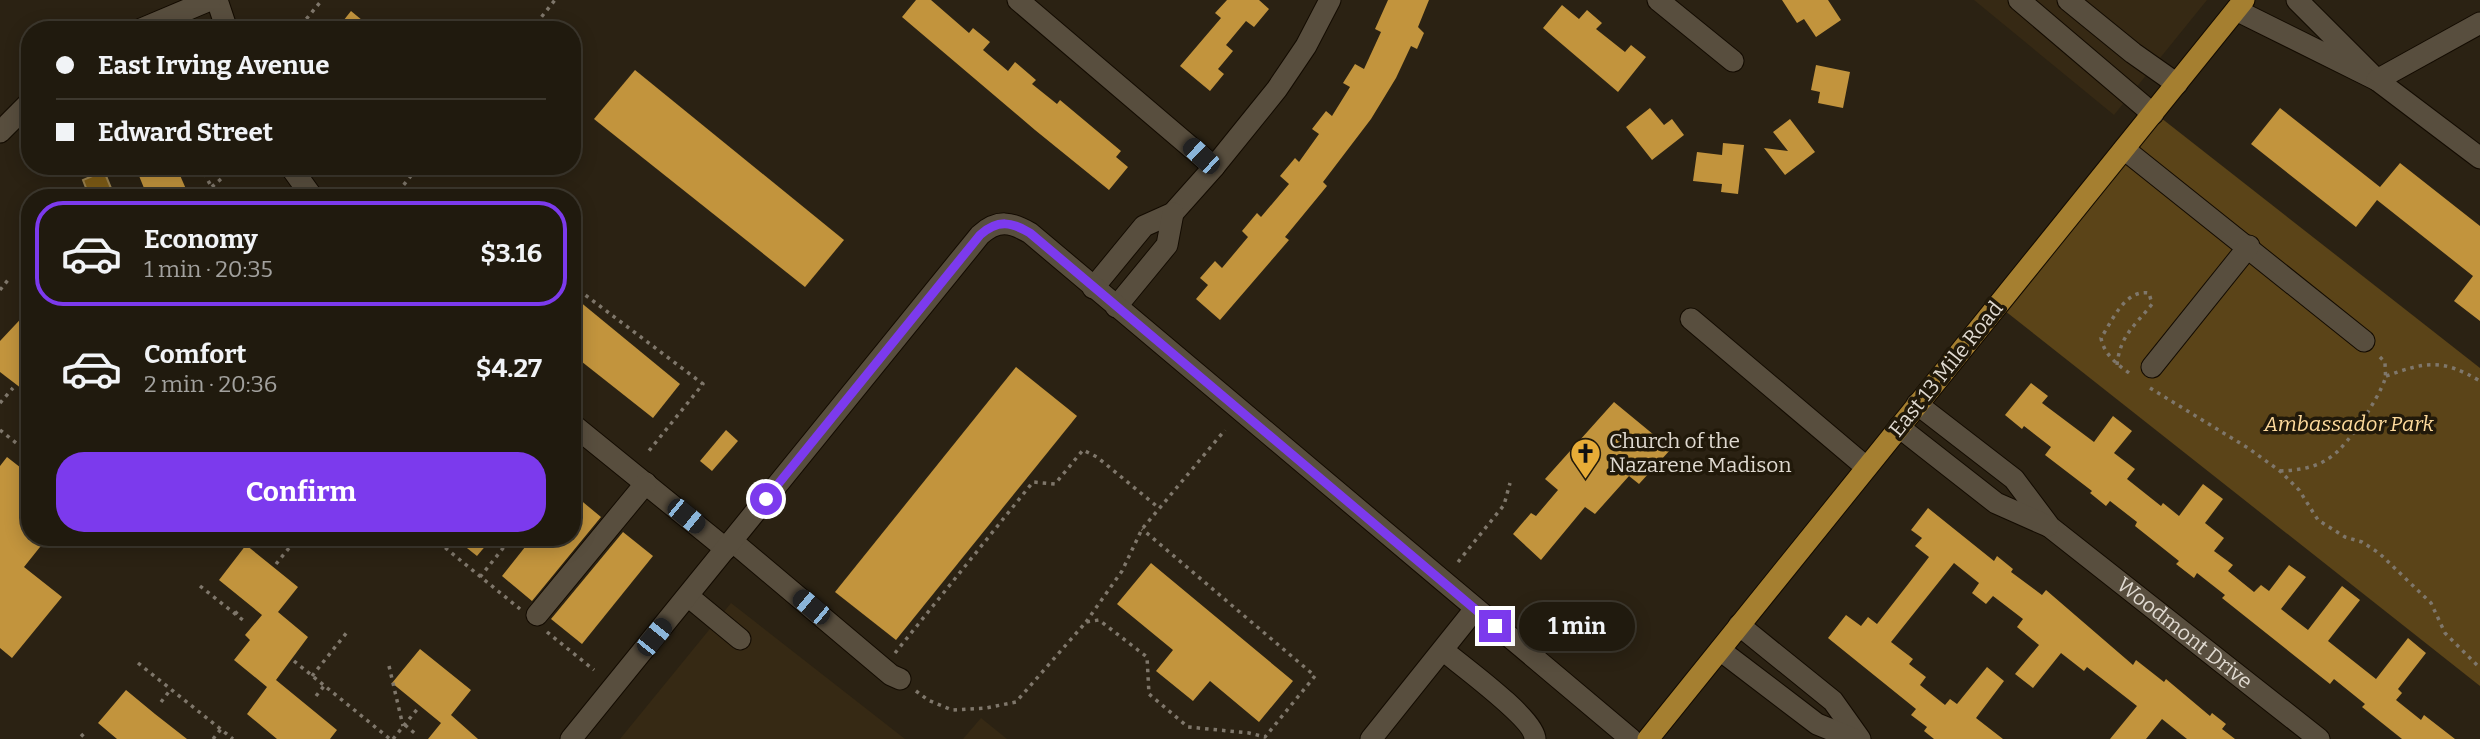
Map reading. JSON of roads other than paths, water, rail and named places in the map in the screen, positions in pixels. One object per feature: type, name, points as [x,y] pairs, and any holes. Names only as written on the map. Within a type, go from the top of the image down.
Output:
[{"type":"main road","name":"East 13 Mile Road","points":[[1648,739],[2240,5]]},
{"type":"street","points":[[160,21],[210,0]]},
{"type":"street","points":[[217,0],[224,21]]},
{"type":"street","points":[[1018,0],[1214,167]]},
{"type":"street","points":[[1093,288],[1144,226],[1173,213],[1214,167],[1277,89],[1306,46],[1330,0]]},
{"type":"street","points":[[1658,0],[1733,61]]},
{"type":"street","points":[[2018,0],[2153,114]]},
{"type":"street","points":[[2068,0],[2133,53],[2177,84]]},
{"type":"street","points":[[2297,0],[2377,80],[2480,158]]},
{"type":"street","points":[[2240,5],[2377,80]]},
{"type":"street","points":[[2377,80],[2480,23]]},
{"type":"street","points":[[0,132],[21,111]]},
{"type":"street","points":[[2124,149],[2249,246],[2364,341]]},
{"type":"street","points":[[1116,307],[1167,245],[1173,213]]},
{"type":"street","points":[[571,739],[980,235],[994,225],[1005,222],[1030,233],[1631,739]]},
{"type":"street","points":[[2146,378],[2249,246]]},
{"type":"street","points":[[1691,319],[1866,467]]},
{"type":"street","name":"Woodmont Drive","points":[[1917,404],[2014,480],[2050,527]]},
{"type":"street","name":"Woodmont Drive","points":[[1899,427],[1996,503],[2050,527],[2319,739]]},
{"type":"street","points":[[581,431],[891,675],[900,679]]},
{"type":"street","points":[[534,618],[646,484]]},
{"type":"street","points":[[688,596],[740,639]]},
{"type":"street","points":[[1371,739],[1475,609]]},
{"type":"street","points":[[1739,625],[1833,701],[1860,739]]},
{"type":"street","points":[[1720,650],[1817,724],[1854,739]]},
{"type":"street","points":[[1444,651],[1524,717],[1535,731],[1535,739]]},
{"type":"place","name":"Church of the Nazarene Madison","points":[[1586,480]]},
{"type":"park label","name":"Ambassador Park","points":[[2349,424]]}]
